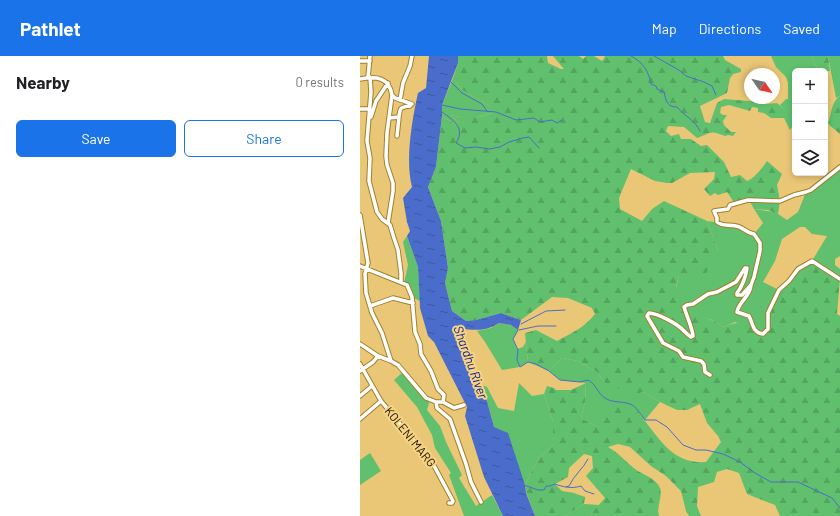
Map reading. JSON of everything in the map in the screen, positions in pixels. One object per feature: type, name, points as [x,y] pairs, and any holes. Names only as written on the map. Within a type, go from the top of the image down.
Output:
[{"type":"street","points":[[400,100],[403,83],[410,66],[412,56]]},
{"type":"street","points":[[360,61],[370,58],[370,120],[367,141],[370,158],[369,181],[377,212],[382,219],[388,223]]},
{"type":"street","points":[[360,79],[369,77],[386,82],[392,95],[387,129],[386,156],[393,183],[388,223],[398,250],[401,282]]},
{"type":"street","points":[[370,120],[376,101],[386,82]]},
{"type":"street","points":[[392,95],[400,100],[412,104],[401,108],[397,136]]},
{"type":"street","points":[[360,109],[370,109]]},
{"type":"street","points":[[389,118],[399,117]]},
{"type":"street","points":[[840,167],[811,190],[780,201],[748,200],[730,205],[728,209],[714,211],[718,218],[717,222],[721,225],[739,226],[748,233],[754,234],[760,243],[759,257],[750,291],[746,298],[740,303],[737,312],[750,316],[753,327],[760,334],[763,334],[768,329],[768,313],[779,290],[789,281],[798,269],[812,261],[840,279]]},
{"type":"street","points":[[360,215],[368,263],[366,268],[365,287],[372,313],[382,333],[391,361]]},
{"type":"street","points":[[360,266],[407,285],[412,296],[415,332],[420,344],[421,354],[431,371],[438,389],[444,395],[443,402]]},
{"type":"street","points":[[710,375],[705,372],[704,364],[701,362],[683,357],[679,351],[662,343],[647,316],[649,313],[652,313],[670,321],[683,329],[691,338],[694,333],[690,327],[684,307],[687,304],[693,304],[708,294],[717,292],[736,282],[745,268],[747,268],[747,272],[737,295],[742,295],[751,285]]},
{"type":"street","points":[[370,306],[393,298],[412,303]]},
{"type":"street","points":[[360,346],[391,361],[404,371],[423,395],[436,402],[443,402],[451,407],[457,408],[464,405]]},
{"type":"street","points":[[362,370],[378,356]]},
{"type":"street","name":"KOLENI MARG","points":[[360,364],[362,370],[381,401],[432,462],[453,501],[452,503],[449,503]]},
{"type":"street","points":[[360,396],[372,386]]},
{"type":"street","points":[[360,419],[381,401]]},
{"type":"street","points":[[436,402],[437,408],[450,419],[471,482],[481,502]]},
{"type":"green space","points":[[458,56],[547,56],[548,63],[564,69],[553,56],[579,56],[583,59],[586,56],[594,56],[602,61],[605,57],[604,56],[723,56],[725,60],[741,69],[741,72],[733,74],[730,78],[727,93],[700,106],[705,122],[710,123],[717,103],[724,99],[744,101],[744,104],[778,104],[784,109],[784,118],[771,118],[764,113],[758,112],[758,108],[752,107],[750,111],[729,105],[721,107],[720,113],[727,115],[723,121],[724,125],[731,132],[736,132],[733,136],[708,133],[697,138],[684,127],[668,126],[666,131],[671,136],[679,134],[681,139],[691,139],[701,146],[707,145],[724,162],[731,177],[740,175],[747,181],[750,180],[767,161],[782,174],[777,185],[780,201],[778,214],[768,210],[754,209],[749,200],[735,204],[727,192],[718,195],[715,193],[710,196],[704,189],[714,179],[715,172],[690,173],[672,183],[667,183],[655,181],[631,169],[619,198],[620,209],[642,221],[652,209],[664,201],[707,221],[718,250],[705,276],[679,275],[676,287],[687,304],[684,307],[687,317],[701,316],[724,327],[734,323],[743,323],[760,334],[766,332],[768,313],[779,290],[795,271],[812,261],[840,279],[837,314],[840,316],[840,516],[780,516],[775,505],[747,494],[739,473],[727,469],[717,472],[714,482],[698,487],[697,506],[701,516],[689,516],[686,511],[681,491],[666,476],[651,466],[630,447],[618,444],[608,447],[635,469],[656,482],[660,488],[661,494],[658,509],[659,516],[589,516],[605,498],[586,476],[593,468],[592,456],[584,454],[569,468],[568,477],[555,484],[562,491],[585,497],[584,504],[565,516],[535,516],[525,485],[538,459],[553,445],[553,421],[544,394],[547,386],[556,390],[571,390],[586,383],[585,402],[581,418],[598,427],[613,401],[633,406],[664,444],[678,456],[686,460],[706,462],[721,442],[707,423],[700,404],[687,410],[677,410],[645,393],[641,392],[636,396],[605,383],[597,372],[578,361],[562,358],[549,371],[528,362],[525,333],[536,330],[557,341],[587,323],[595,314],[592,308],[568,298],[552,297],[521,320],[501,313],[476,320],[466,321],[452,311],[445,283],[448,268],[441,221],[428,187],[436,167],[442,116],[459,127],[459,123],[451,115],[473,118],[495,112],[488,105],[462,90],[453,78],[458,63]]},
{"type":"green space","points":[[771,56],[812,56],[817,68],[792,68],[792,127],[790,130],[784,118],[784,109],[780,105],[788,99],[788,83],[786,77],[780,71],[780,68],[776,67]]},
{"type":"green space","points":[[812,56],[828,56],[830,71],[828,71],[828,68],[817,68]]},
{"type":"green space","points":[[828,56],[840,56],[840,96],[836,98]]},
{"type":"green space","points":[[453,78],[462,90],[488,105],[496,112],[471,119],[451,115],[459,123],[459,127],[442,116],[442,105]]},
{"type":"green space","points":[[840,96],[840,134],[828,124],[833,105]]},
{"type":"green space","points":[[840,168],[840,256],[835,259],[835,265],[840,269],[840,279],[812,261],[827,236],[812,234],[805,227],[800,227],[782,239],[775,261],[763,282],[779,290],[768,329],[763,334],[735,322],[724,327],[710,319],[687,317],[676,288],[679,275],[718,250],[707,221],[736,225],[754,234],[763,223],[754,209],[775,212],[787,220],[798,212],[806,192]]},
{"type":"green space","points":[[407,236],[418,267],[420,301],[412,297],[404,283],[408,265],[403,242]]},
{"type":"green space","points":[[499,323],[511,325],[518,330],[513,339],[517,349],[523,347],[526,342],[528,362],[520,367],[502,370],[477,331],[491,328]]},
{"type":"green space","points":[[562,358],[578,361],[597,372],[605,383],[645,393],[660,402],[645,420],[637,410],[598,427],[581,418],[585,402],[586,383],[560,380],[549,371]]},
{"type":"green space","points":[[404,371],[430,400],[427,410],[440,426],[462,475],[459,478],[476,506],[492,495],[503,516],[464,516],[449,475],[451,473],[435,448],[432,435],[417,407],[394,380]]},
{"type":"green space","points":[[473,381],[487,387],[498,408],[514,411],[519,383],[532,396],[544,394],[553,421],[553,445],[538,459],[525,485],[517,465],[494,427],[487,401]]},
{"type":"green space","points":[[370,453],[381,471],[360,485],[360,460]]},
{"type":"green space","points":[[584,504],[599,505],[589,516],[565,516]]},
{"type":"water","points":[[429,56],[458,56],[458,63],[442,105],[436,167],[428,187],[441,221],[448,268],[445,283],[452,311],[466,321],[476,320],[501,313],[521,320],[518,330],[511,325],[499,323],[477,330],[454,329],[473,381],[487,401],[494,427],[508,433],[525,485],[526,493],[535,516],[503,516],[484,477],[465,416],[467,407],[434,342],[428,336],[420,308],[418,267],[407,236],[410,231],[403,198],[412,187],[409,165],[410,140],[418,93],[426,88]]},
{"type":"waterway","points":[[631,56],[639,61],[645,68],[649,75],[651,84],[664,92],[666,101],[669,105],[677,107],[698,127],[700,131]]},
{"type":"waterway","points":[[654,56],[679,70],[686,76],[712,86],[716,95]]},
{"type":"waterway","points":[[451,82],[462,93],[482,104],[487,111]]},
{"type":"waterway","points":[[442,105],[460,109],[496,112],[516,120],[534,118],[540,122],[552,120],[557,123],[562,120]]},
{"type":"waterway","points":[[442,112],[457,125],[460,133],[456,143],[465,148],[476,147],[489,149],[500,147],[509,142],[529,137],[539,148]]},
{"type":"waterway","points":[[521,324],[546,311],[565,310]]},
{"type":"waterway","points":[[519,330],[538,326],[556,326]]},
{"type":"waterway","points":[[518,330],[513,339],[518,350],[517,360],[520,367],[528,362],[536,364],[549,371],[560,380],[580,382],[588,380],[605,398],[611,401],[630,404],[637,409],[645,420],[656,420],[667,427],[683,445],[696,450],[706,450],[723,454],[740,462],[771,482],[798,482],[832,498],[840,508]]},
{"type":"waterway","points":[[566,487],[569,486],[588,459]]},
{"type":"waterway","points":[[524,485],[538,490],[544,490],[546,486],[555,484],[568,487],[581,486],[585,491],[594,494]]},
{"type":"water label","name":"Shardhu River","points":[[471,362]]}]
